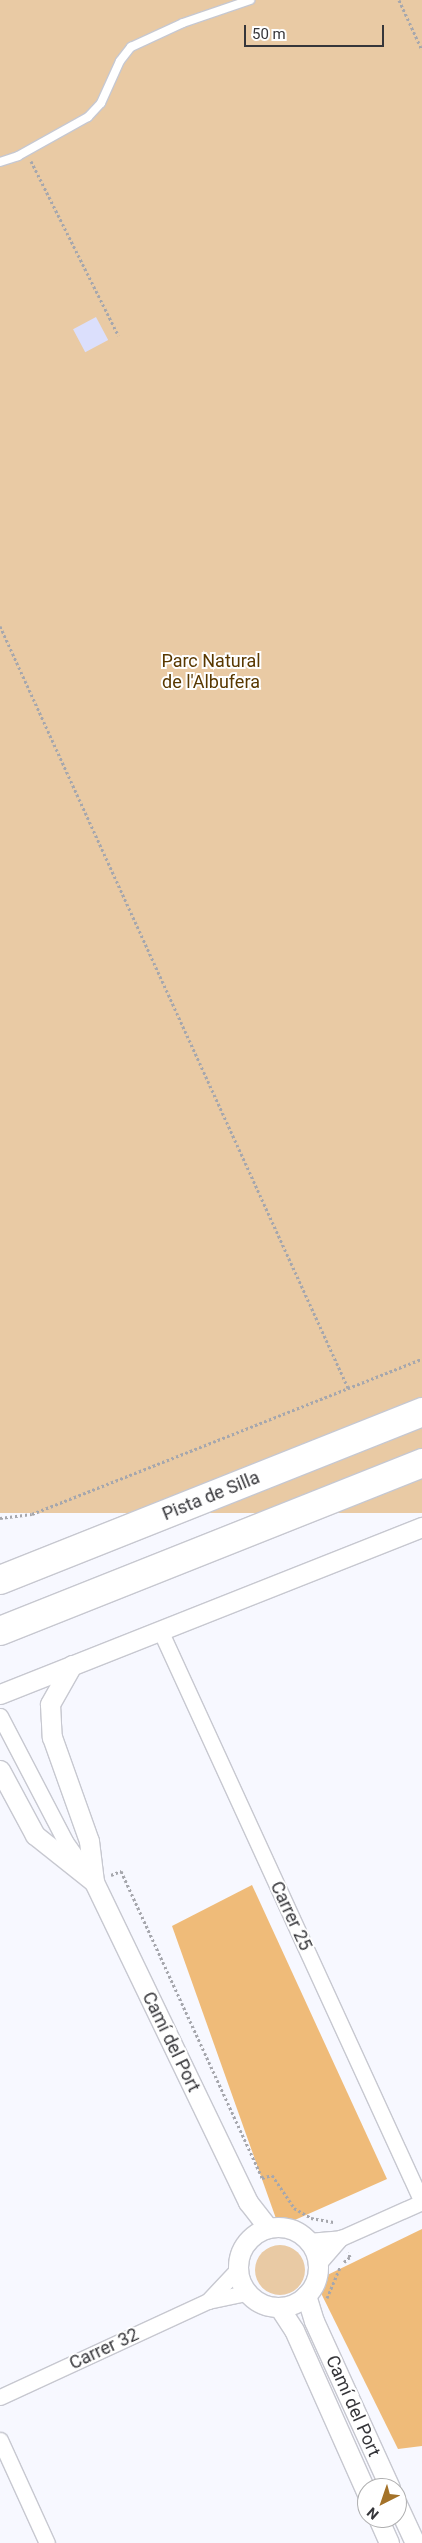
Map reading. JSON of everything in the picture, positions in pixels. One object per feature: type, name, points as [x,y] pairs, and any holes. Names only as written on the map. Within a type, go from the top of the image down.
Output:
[{"type":"highway","name":"Pista de Silla","points":[[0,1580],[422,1412]]},
{"type":"highway","points":[[0,1630],[422,1463]]},
{"type":"street","points":[[0,1694],[422,1527]]},
{"type":"street","name":"Carrer 25","points":[[160,1630],[422,2202]]},
{"type":"street","name":"Camí del Port","points":[[72,1666],[50,1704],[52,1736],[89,1841],[94,1882]]},
{"type":"street","name":"Camí del Port","points":[[0,1716],[65,1841],[94,1882],[248,2202],[268,2228]]},
{"type":"street","name":"Camí del Port","points":[[0,1770],[35,1835],[94,1882]]},
{"type":"street","name":"Camí del Port","points":[[248,2202],[250,2238]]},
{"type":"street","points":[[308,2241],[341,2238],[422,2202]]},
{"type":"street","points":[[318,2264],[308,2241],[290,2229],[268,2228],[250,2238],[238,2258],[238,2269],[247,2293],[267,2306],[280,2307],[306,2295],[315,2281],[318,2264],[341,2238]]},
{"type":"street","name":"Carrer 32","points":[[208,2301],[238,2269]]},
{"type":"street","name":"Carrer 32","points":[[0,2397],[208,2301],[247,2293]]},
{"type":"street","name":"Camí del Port","points":[[306,2295],[314,2321],[385,2478]]},
{"type":"street","name":"Camí del Port","points":[[280,2307],[294,2330],[360,2478]]},
{"type":"street","points":[[0,2440],[47,2543]]},
{"type":"street","points":[[407,2526],[415,2543]]},
{"type":"street","points":[[382,2528],[389,2543]]},
{"type":"lane","points":[[0,162],[27,152],[88,117],[102,103],[120,61],[131,47],[183,23],[250,0]]},
{"type":"path","points":[[400,0],[422,50]]},
{"type":"path","points":[[27,152],[118,335]]},
{"type":"path","points":[[0,626],[348,1388]]},
{"type":"path","points":[[0,1518],[32,1514],[422,1359]]},
{"type":"path","points":[[94,1882],[122,1871],[262,2178],[272,2175],[288,2202],[311,2218],[333,2220],[350,2258],[335,2274],[328,2303]]},
{"type":"green space","name":"Parc Natural de l'Albufera","points":[[0,0],[422,0],[422,1513],[0,1513]]},
{"type":"green space","points":[[280,2245],[290,2247],[298,2252],[303,2260],[305,2270],[303,2280],[298,2288],[290,2293],[280,2295],[270,2293],[262,2288],[257,2280],[255,2270],[257,2260],[262,2252],[270,2247]]},
{"type":"shaded area","points":[[252,1885],[387,2179],[279,2227],[172,1926]]},
{"type":"shaded area","points":[[422,2229],[422,2446],[398,2449],[315,2281]]},
{"type":"building","points":[[96,317],[108,340],[85,352],[73,329]]}]
